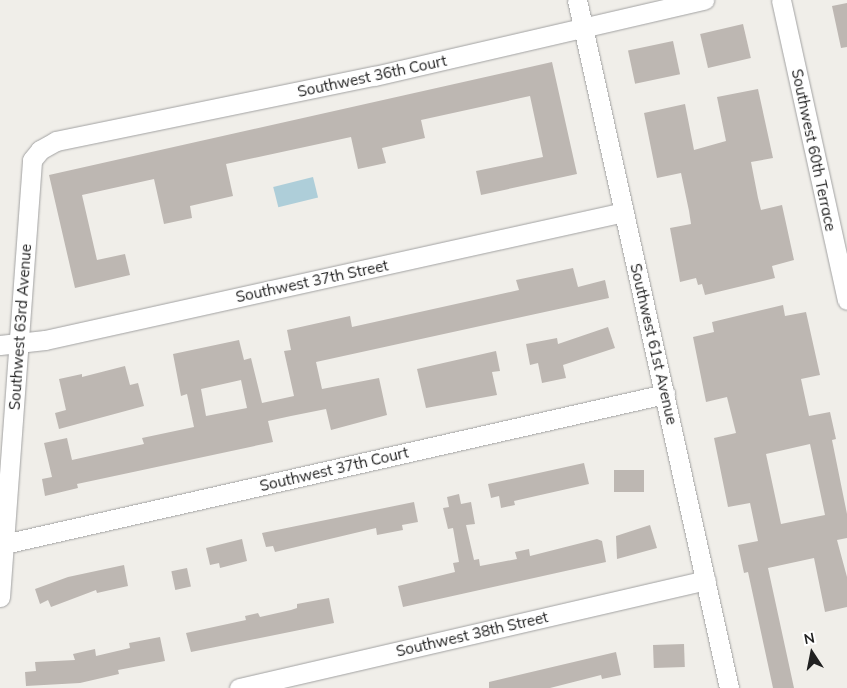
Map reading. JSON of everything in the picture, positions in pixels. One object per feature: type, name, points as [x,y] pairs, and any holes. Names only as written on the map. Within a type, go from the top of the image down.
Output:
[{"type":"street","name":"Southwest 61st Avenue","points":[[577,0],[729,688]]},
{"type":"street","name":"Southwest 36th Court","points":[[40,150],[56,142],[374,76],[704,0]]},
{"type":"street","name":"Southwest 60th Terrace","points":[[781,0],[847,300]]},
{"type":"street","name":"Southwest 63rd Avenue","points":[[0,597],[32,160],[40,150]]},
{"type":"street","name":"Southwest 37th Street","points":[[0,345],[19,343],[624,212]]},
{"type":"street","name":"Southwest 37th Court","points":[[4,544],[665,394]]},
{"type":"street","name":"Southwest 38th Street","points":[[238,688],[706,580]]},
{"type":"water","points":[[313,177],[318,197],[278,207],[273,187]]},
{"type":"building","points":[[847,3],[847,47],[841,48],[832,6]]},
{"type":"building","points":[[743,24],[751,58],[708,68],[700,34]]},
{"type":"building","points":[[673,41],[680,74],[635,84],[628,51]]},
{"type":"building","points":[[552,62],[577,174],[481,195],[476,171],[543,157],[530,96],[421,120],[425,138],[382,148],[386,163],[358,169],[351,137],[226,164],[233,196],[190,206],[192,218],[164,224],[154,179],[82,195],[97,260],[125,254],[130,275],[75,288],[49,175]]},
{"type":"building","points":[[758,89],[773,158],[751,162],[758,198],[761,210],[782,205],[794,260],[772,266],[775,278],[705,295],[702,284],[698,285],[696,278],[680,282],[670,228],[691,224],[681,173],[657,178],[644,113],[685,104],[694,150],[726,141],[717,97]]},
{"type":"building","points":[[573,268],[578,287],[605,280],[609,298],[316,362],[322,389],[379,378],[387,415],[331,430],[326,409],[268,421],[273,442],[77,484],[78,488],[45,496],[42,479],[52,477],[44,443],[67,438],[72,460],[144,444],[142,438],[194,427],[187,394],[181,396],[173,354],[239,340],[244,360],[251,358],[262,403],[294,396],[284,351],[291,350],[287,330],[350,316],[352,327],[519,290],[516,280]],"holes":[[[241,380],[247,408],[206,416],[201,389]]]},
{"type":"building","points":[[783,305],[785,316],[806,312],[820,375],[801,379],[809,416],[830,412],[836,439],[832,440],[847,514],[847,538],[837,540],[847,577],[847,607],[825,612],[814,558],[768,568],[794,688],[773,688],[748,572],[744,573],[738,545],[758,541],[750,503],[728,507],[714,438],[736,433],[727,397],[706,402],[693,337],[714,332],[712,322]],"holes":[[[810,444],[825,515],[781,524],[766,454]]]},
{"type":"building","points":[[608,327],[615,348],[563,365],[566,378],[542,383],[538,363],[530,365],[526,344],[557,338],[558,344]]},
{"type":"building","points":[[496,351],[500,371],[492,372],[497,395],[426,408],[417,369]]},
{"type":"building","points":[[125,366],[130,385],[138,383],[144,406],[59,429],[55,413],[66,410],[59,379],[82,374],[82,377]]},
{"type":"building","points":[[584,463],[589,484],[514,501],[515,505],[501,508],[499,496],[491,498],[488,484]]},
{"type":"building","points":[[614,470],[644,470],[644,492],[614,492]]},
{"type":"building","points":[[459,494],[461,504],[471,502],[475,524],[466,525],[474,560],[479,559],[480,566],[517,559],[515,552],[529,549],[530,556],[597,539],[602,541],[606,562],[403,607],[398,586],[455,572],[453,563],[459,562],[453,528],[448,529],[443,508],[449,507],[447,497]]},
{"type":"building","points":[[414,502],[418,522],[402,525],[403,530],[377,535],[376,528],[275,552],[273,546],[266,547],[262,533]]},
{"type":"building","points":[[650,525],[657,548],[617,559],[616,536]]},
{"type":"building","points":[[242,539],[247,561],[220,568],[219,563],[210,565],[206,548]]},
{"type":"building","points":[[124,565],[128,586],[97,593],[96,590],[51,607],[48,600],[40,604],[35,589],[68,577]]},
{"type":"building","points":[[187,568],[191,587],[175,590],[171,571]]},
{"type":"building","points":[[329,598],[334,623],[191,652],[186,633],[246,620],[245,616],[258,613],[260,617],[291,610],[297,608],[297,604]]},
{"type":"building","points":[[160,637],[165,661],[118,670],[119,674],[80,683],[26,686],[25,672],[36,671],[35,662],[75,660],[73,654],[95,649],[96,656],[130,648],[129,643]]},
{"type":"building","points":[[684,644],[685,667],[654,668],[653,645]]},
{"type":"building","points":[[616,652],[621,675],[602,679],[601,675],[550,688],[489,688],[489,682]]}]
